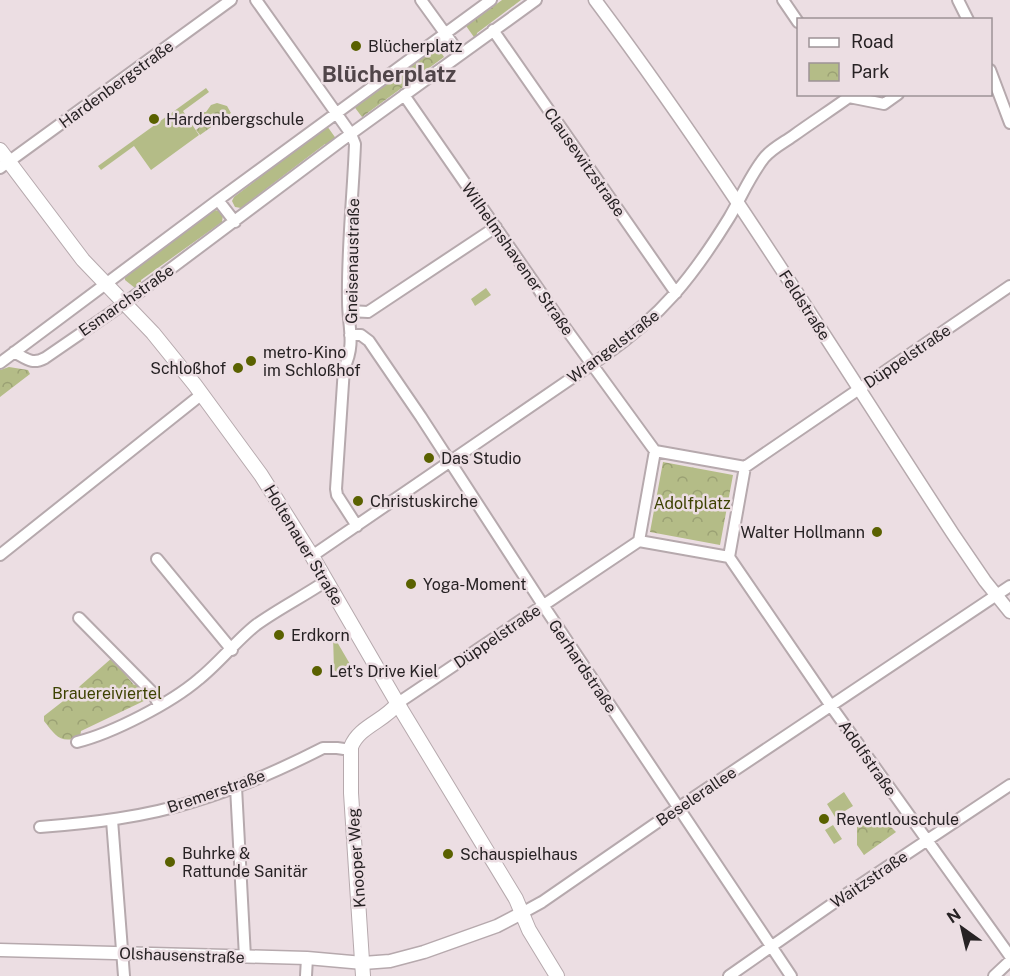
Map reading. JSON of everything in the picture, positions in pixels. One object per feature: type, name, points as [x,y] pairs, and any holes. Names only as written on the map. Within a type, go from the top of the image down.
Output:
[{"type":"main road","name":"Holtenauer Straße","points":[[0,150],[4,165],[106,285],[153,333],[202,394],[261,475],[312,556],[511,892],[533,937],[557,976]]},
{"type":"main road","name":"Düppelstraße","points":[[355,742],[366,729],[400,707]]},
{"type":"main road","name":"Knooper Weg","points":[[355,742],[352,801],[363,969]]},
{"type":"street","name":"Hardenbergstraße","points":[[4,165],[231,0]]},
{"type":"street","points":[[256,0],[351,134]]},
{"type":"street","points":[[421,0],[460,54]]},
{"type":"street","name":"Esmarchstraße","points":[[0,363],[491,0]]},
{"type":"street","name":"Esmarchstraße","points":[[14,352],[29,360],[39,361],[125,303],[351,134],[536,0]]},
{"type":"street","name":"Feldstraße","points":[[596,0],[653,76],[738,202],[953,534],[996,596],[1010,612]]},
{"type":"street","points":[[783,0],[797,21]]},
{"type":"street","points":[[958,0],[967,18]]},
{"type":"street","name":"Clausewitzstraße","points":[[493,30],[676,293]]},
{"type":"street","points":[[992,75],[1010,123]]},
{"type":"street","name":"Wilhelmshavener Straße","points":[[404,95],[655,451]]},
{"type":"street","name":"Wrangelstraße","points":[[312,556],[631,337],[660,311],[700,264],[765,156],[848,96],[884,104],[895,96]]},
{"type":"street","name":"Gneisenaustraße","points":[[351,134],[355,144],[348,298],[350,355],[344,368],[336,489],[337,495],[357,526]]},
{"type":"street","points":[[218,200],[235,222]]},
{"type":"street","points":[[349,311],[368,312],[496,227]]},
{"type":"street","name":"Düppelstraße","points":[[745,467],[1010,286]]},
{"type":"street","name":"Gerhardstraße","points":[[350,335],[361,335],[369,341],[791,976]]},
{"type":"street","points":[[0,555],[202,394]]},
{"type":"street","points":[[655,451],[745,467],[729,557],[639,541],[655,451]]},
{"type":"street","name":"Düppelstraße","points":[[400,707],[543,605],[639,541]]},
{"type":"street","name":"Adolfstraße","points":[[729,557],[831,706],[1010,956]]},
{"type":"street","points":[[157,560],[232,650]]},
{"type":"street","points":[[77,742],[92,738],[159,705],[198,680],[260,622],[326,581]]},
{"type":"street","name":"Beselerallee","points":[[363,969],[409,957],[497,926],[542,902],[1010,586]]},
{"type":"street","points":[[79,618],[153,693],[159,705]]},
{"type":"street","name":"Bremerstraße","points":[[40,827],[112,820],[194,802],[236,787],[323,748],[337,748],[355,742]]},
{"type":"street","name":"Waitzstraße","points":[[729,976],[1010,785]]},
{"type":"street","points":[[236,787],[245,957]]},
{"type":"street","points":[[112,820],[124,976]]},
{"type":"street","name":"Olshausenstraße","points":[[0,950],[307,958],[363,969]]},
{"type":"street","points":[[306,976],[307,958]]},
{"type":"street","points":[[994,976],[1010,961]]},
{"type":"green space","points":[[502,0],[521,0],[477,33],[476,40],[464,23],[472,22]]},
{"type":"green space","points":[[436,44],[444,57],[362,117],[353,105],[356,102],[360,104],[431,52]]},
{"type":"green space","points":[[206,88],[209,92],[183,111],[199,135],[151,170],[134,146],[101,170],[98,166]]},
{"type":"green space","points":[[217,103],[227,106],[231,113],[200,135],[196,130],[201,126],[198,112],[206,112],[211,105]]},
{"type":"green space","points":[[327,126],[337,140],[329,145],[325,144],[241,208],[235,207],[232,201],[234,197]]},
{"type":"green space","points":[[214,210],[221,211],[222,222],[141,280],[141,284],[135,288],[125,280],[125,276]]},
{"type":"green space","points":[[486,288],[491,295],[475,306],[471,299]]},
{"type":"green space","points":[[9,367],[28,370],[30,374],[0,397],[0,370]]},
{"type":"green space","name":"Adolfplatz","points":[[663,462],[733,475],[720,545],[650,532]]},
{"type":"green space","points":[[333,635],[353,672],[338,673],[334,670]]},
{"type":"green space","name":"Brauereiviertel","points":[[113,657],[126,671],[124,673],[134,685],[139,683],[149,697],[148,699],[81,731],[80,737],[68,740],[59,737],[44,721],[44,716]]},
{"type":"green space","points":[[844,792],[853,806],[835,817],[827,804]]},
{"type":"green space","points":[[878,814],[896,832],[864,855],[857,845],[857,822]]},
{"type":"green space","points":[[833,825],[842,839],[834,844],[825,830]]},
{"type":"place","name":"Blücherplatz","points":[[356,46]]},
{"type":"place","name":"Hardenbergschule","points":[[154,119]]},
{"type":"place","name":"metro-Kino im Schloßhof","points":[[251,361]]},
{"type":"place","name":"Schloßhof","points":[[238,368]]},
{"type":"place","name":"Das Studio","points":[[429,458]]},
{"type":"place","name":"Christuskirche","points":[[358,501]]},
{"type":"place","name":"Walter Hollmann","points":[[877,532]]},
{"type":"place","name":"Yoga-Moment","points":[[411,584]]},
{"type":"place","name":"Erdkorn","points":[[279,635]]},
{"type":"place","name":"Let's Drive Kiel","points":[[317,671]]},
{"type":"place","name":"Reventlouschule","points":[[824,819]]},
{"type":"place","name":"Schauspielhaus","points":[[448,854]]},
{"type":"place","name":"Buhrke & Rattunde Sanitär","points":[[170,862]]},
{"type":"district","name":"Blücherplatz","points":[[389,74]]}]
